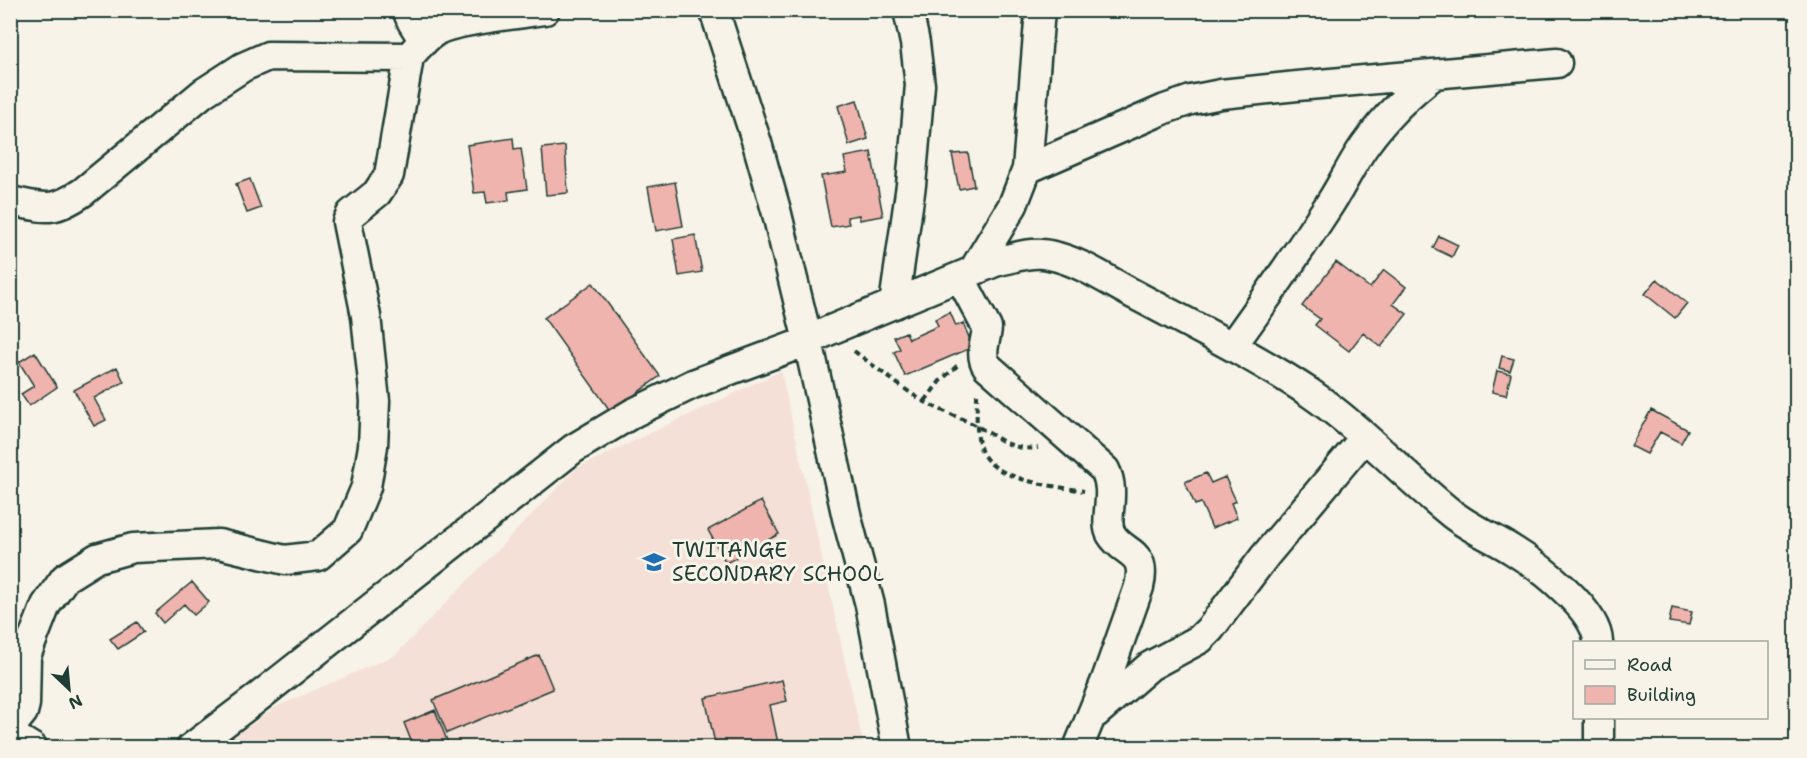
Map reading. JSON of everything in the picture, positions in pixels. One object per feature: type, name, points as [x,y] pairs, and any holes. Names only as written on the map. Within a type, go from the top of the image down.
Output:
[{"type":"street","points":[[10,728],[23,712],[26,656],[45,605],[65,578],[97,558],[133,548],[219,544],[285,560],[318,556],[348,530],[366,487],[373,446],[375,401],[366,316],[347,222],[351,214],[377,193],[388,175],[417,49],[412,22],[407,10]]},
{"type":"street","points":[[10,201],[45,208],[64,205],[203,93],[243,67],[268,56],[417,49],[437,30],[458,24],[545,10]]},
{"type":"street","points":[[714,10],[818,336],[847,518],[870,605],[897,747]]},
{"type":"street","points":[[894,304],[911,185],[920,85],[908,10]]},
{"type":"street","points":[[966,274],[1013,205],[1027,169],[1040,10]]},
{"type":"street","points":[[1027,169],[1191,100],[1221,94],[1297,86],[1557,63]]},
{"type":"street","points":[[1232,346],[1294,260],[1333,200],[1364,146],[1392,110],[1435,74]]},
{"type":"street","points":[[191,747],[252,702],[573,449],[633,413],[693,384],[818,336],[995,262],[1018,256],[1048,255],[1080,266],[1232,346],[1310,394],[1365,437],[1454,516],[1516,552],[1562,586],[1587,615],[1598,641]]},
{"type":"street","points":[[966,274],[987,328],[982,351],[983,361],[1104,470],[1109,478],[1111,496],[1108,527],[1111,535],[1138,561],[1141,577],[1106,681],[1078,747]]},
{"type":"street","points":[[1090,719],[1150,666],[1200,639],[1210,629],[1265,556],[1365,437]]},
{"type":"street","points":[[1599,719],[1599,747]]},
{"type":"street","points":[[10,734],[33,747]]},
{"type":"path","points":[[818,336],[925,401],[978,426],[1008,445],[1018,449],[1080,449]]},
{"type":"path","points":[[925,401],[949,371],[982,351]]},
{"type":"path","points":[[978,426],[980,448],[992,466],[1006,473],[1040,483],[1111,496]]},
{"type":"shaded area","name":"TWITANGE SECONDARY SCHOOL","points":[[781,371],[864,747],[219,748],[276,707],[395,655],[577,468]]},
{"type":"building","points":[[857,100],[868,139],[849,145],[838,106]]},
{"type":"building","points":[[513,138],[514,149],[521,148],[527,189],[508,192],[509,200],[487,203],[485,192],[474,193],[467,145]]},
{"type":"building","points":[[565,146],[568,193],[546,195],[542,148]]},
{"type":"building","points":[[871,152],[883,216],[859,220],[859,215],[847,217],[849,224],[831,227],[821,176],[847,172],[844,157]]},
{"type":"building","points":[[968,153],[974,186],[959,189],[952,154]]},
{"type":"building","points":[[250,179],[261,208],[247,213],[236,184]]},
{"type":"building","points":[[675,182],[683,226],[656,231],[648,187]]},
{"type":"building","points":[[695,235],[702,272],[679,276],[673,239]]},
{"type":"building","points":[[1439,236],[1458,245],[1452,257],[1433,248]]},
{"type":"building","points":[[1336,262],[1370,288],[1384,270],[1406,287],[1393,304],[1407,314],[1381,347],[1363,333],[1349,351],[1315,325],[1320,319],[1302,306]]},
{"type":"building","points":[[1657,279],[1687,303],[1675,318],[1645,294]]},
{"type":"building","points":[[593,283],[660,376],[611,412],[544,318]]},
{"type":"building","points":[[950,312],[956,326],[963,323],[973,347],[905,376],[894,352],[900,349],[894,337],[906,332],[909,339],[938,326],[935,319]]},
{"type":"building","points":[[35,352],[57,387],[29,406],[21,394],[34,386],[19,362]]},
{"type":"building","points":[[1502,356],[1514,359],[1510,371],[1499,368]]},
{"type":"building","points":[[117,367],[124,382],[94,398],[106,420],[94,426],[74,390]]},
{"type":"building","points":[[1497,371],[1511,374],[1506,395],[1492,392]]},
{"type":"building","points":[[1651,410],[1688,430],[1681,443],[1660,432],[1647,454],[1631,446]]},
{"type":"building","points":[[1206,473],[1211,483],[1225,477],[1236,501],[1231,503],[1237,518],[1212,528],[1201,503],[1195,505],[1185,482]]},
{"type":"building","points":[[761,501],[779,534],[726,563],[708,530]]},
{"type":"building","points":[[192,582],[209,602],[194,615],[184,604],[163,623],[155,613]]},
{"type":"building","points":[[1672,608],[1692,612],[1689,625],[1669,622]]},
{"type":"building","points":[[137,622],[144,632],[118,649],[110,639]]},
{"type":"building","points":[[539,655],[553,689],[447,733],[433,700]]},
{"type":"building","points":[[782,680],[787,701],[770,705],[779,748],[716,748],[705,698]]},
{"type":"building","points":[[435,710],[450,748],[414,748],[404,723]]},
{"type":"place","name":"TWITANGE SECONDARY SCHOOL","points":[[654,562]]}]
